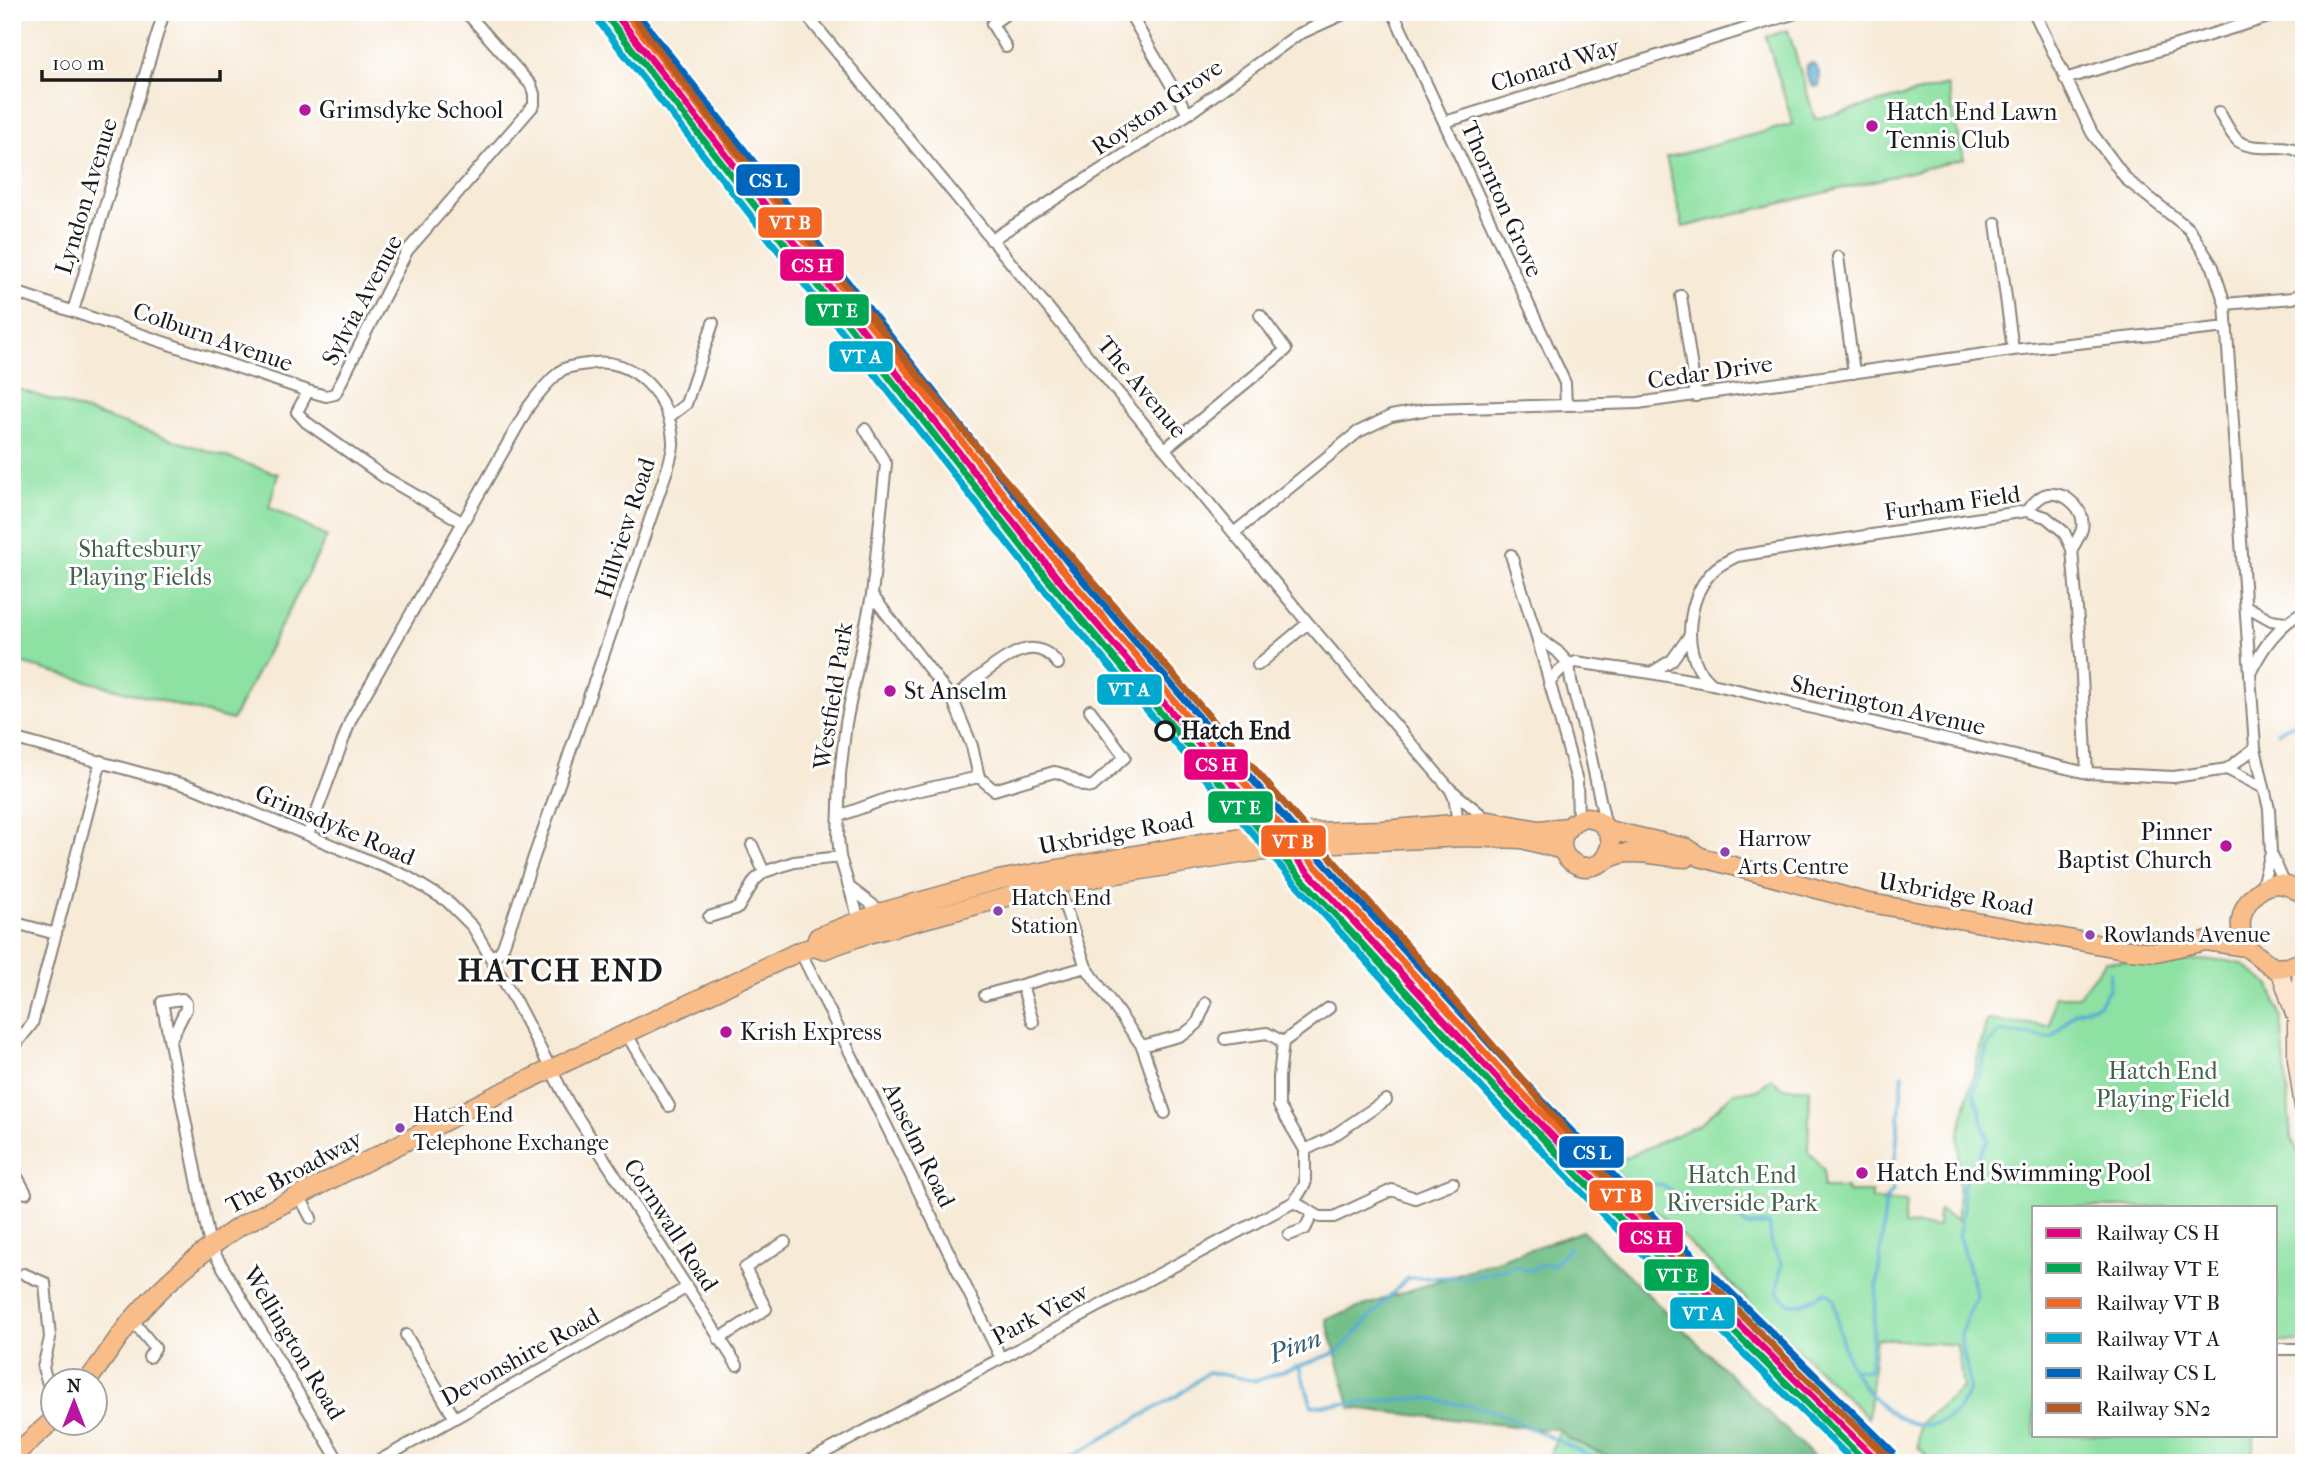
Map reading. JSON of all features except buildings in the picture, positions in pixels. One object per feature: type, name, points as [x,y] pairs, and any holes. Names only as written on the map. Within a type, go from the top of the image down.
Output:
[{"type":"main road","name":"Uxbridge Road","points":[[1461,830],[1489,821],[1539,830],[1573,823],[1587,817],[1596,819],[1607,829],[1687,848],[1700,857]]},
{"type":"main road","points":[[1563,850],[1562,839],[1573,823]]},
{"type":"main road","points":[[1604,860],[1611,848],[1607,829]]},
{"type":"main road","name":"Uxbridge Road","points":[[552,1069],[807,949],[818,937],[1201,843],[1273,833],[1329,837],[1461,830],[1522,839],[1563,850],[1569,859],[1580,866],[1596,865],[1619,854],[1632,853],[1700,857],[1865,902],[2129,950],[2157,952],[2207,942],[2246,947],[2274,968]]},
{"type":"main road","name":"Uxbridge Road","points":[[862,927],[882,912],[998,880],[1054,877],[1212,858],[1329,837]]},
{"type":"main road","points":[[2261,889],[2285,885],[2304,894]]},
{"type":"main road","name":"Uxbridge Road","points":[[2207,942],[2241,922],[2248,904],[2261,889]]},
{"type":"main road","points":[[2241,922],[2246,947]]},
{"type":"main road","points":[[2274,968],[2303,962]]},
{"type":"main road","name":"The Broadway","points":[[210,1246],[240,1226],[299,1195],[552,1069]]},
{"type":"main road","points":[[99,1366],[132,1320],[167,1283],[210,1246]]},
{"type":"main road","points":[[12,1457],[38,1434]]},
{"type":"street","name":"Lyndon Avenue","points":[[73,312],[164,12]]},
{"type":"street","name":"Sylvia Avenue","points":[[308,391],[326,396],[335,394],[407,251],[534,104],[531,85],[466,12]]},
{"type":"street","name":"The Avenue","points":[[804,12],[1308,623],[1450,789],[1489,821]]},
{"type":"street","points":[[1006,47],[992,24],[1009,12]]},
{"type":"street","points":[[1129,12],[1188,114]]},
{"type":"street","name":"Royston Grove","points":[[991,240],[1188,114],[1297,35],[1348,12]]},
{"type":"street","name":"Thornton Grove","points":[[1392,12],[1565,383],[1566,405]]},
{"type":"street","name":"Clonard Way","points":[[1445,122],[1799,12]]},
{"type":"street","points":[[2034,12],[2092,133],[2127,180],[2189,229],[2213,267],[2225,304],[2255,748],[2269,809],[2271,853],[2261,889]]},
{"type":"street","points":[[2065,79],[2264,16],[2285,12]]},
{"type":"street","points":[[2219,113],[2238,140],[2255,146],[2295,148],[2304,154]]},
{"type":"street","points":[[1996,223],[2013,350]]},
{"type":"street","points":[[1838,257],[1854,373]]},
{"type":"street","name":"Colburn Avenue","points":[[12,291],[308,391],[297,412],[306,422],[384,477],[462,522]]},
{"type":"street","points":[[2225,304],[2293,298],[2304,291]]},
{"type":"street","points":[[1681,296],[1696,396]]},
{"type":"street","points":[[1166,448],[1286,350],[1260,315]]},
{"type":"street","points":[[669,417],[686,404],[713,323]]},
{"type":"street","name":"Cedar Drive","points":[[1235,532],[1358,432],[1391,416],[1430,409],[1638,403],[2013,350],[2227,327]]},
{"type":"street","name":"Hillview Road","points":[[308,835],[351,719],[529,406],[543,387],[565,369],[597,362],[620,365],[645,379],[663,402],[669,417],[674,442],[668,467],[503,947],[499,953],[490,957]]},
{"type":"street","name":"Westfield Park","points":[[862,927],[840,857],[839,816],[840,774],[846,723],[872,595],[886,464],[865,429]]},
{"type":"street","points":[[2026,511],[2041,497],[2049,494],[2069,499],[2077,506],[2082,521],[2082,531],[2072,549],[2087,773]]},
{"type":"street","name":"Furham Field","points":[[1712,684],[1699,670],[1693,655],[1690,635],[1696,598],[1714,570],[1737,556],[2026,511],[2046,517],[2064,532],[2072,549]]},
{"type":"street","points":[[1511,555],[1577,781],[1573,823]]},
{"type":"street","name":"Westfield Park","points":[[872,595],[953,700],[972,746],[979,777]]},
{"type":"street","points":[[2246,606],[2271,620],[2285,622]]},
{"type":"street","points":[[2250,674],[2262,651],[2285,622],[2304,611]]},
{"type":"street","points":[[1257,665],[1308,623]]},
{"type":"street","name":"Furham Field","points":[[1651,673],[1672,660],[1690,635]]},
{"type":"street","points":[[1537,637],[1557,651],[1569,664],[1607,829]]},
{"type":"street","points":[[953,700],[969,685],[1024,650],[1044,651],[1058,664]]},
{"type":"street","name":"Sherington Avenue","points":[[1569,664],[1576,662],[1712,684],[2087,773],[2174,777],[2227,769],[2255,748]]},
{"type":"street","points":[[1549,684],[1553,676],[1569,664]]},
{"type":"street","points":[[839,816],[894,796],[979,777],[995,790],[1054,772],[1064,773],[1085,787],[1092,787],[1125,757],[1090,710]]},
{"type":"street","name":"Grimsdyke Road","points":[[12,738],[192,787],[406,876],[447,901],[474,927],[552,1069]]},
{"type":"street","points":[[12,1049],[32,1024],[101,761]]},
{"type":"street","points":[[2227,769],[2264,788]]},
{"type":"street","name":"The Avenue","points":[[1450,789],[1456,800],[1461,830]]},
{"type":"street","points":[[752,845],[764,872]]},
{"type":"street","points":[[2271,853],[2285,885]]},
{"type":"street","points":[[709,917],[738,908],[755,880],[764,872],[794,862],[840,857]]},
{"type":"street","points":[[1054,877],[1086,967],[1142,1045],[1165,1113]]},
{"type":"street","points":[[849,887],[882,912]]},
{"type":"street","points":[[12,922],[56,934]]},
{"type":"street","name":"Anselm Road","points":[[807,949],[1001,1358]]},
{"type":"street","points":[[2303,962],[2296,1019],[2296,1059],[2304,1114]]},
{"type":"street","points":[[985,995],[1086,967]]},
{"type":"street","points":[[2274,968],[2281,975],[2296,1019]]},
{"type":"street","points":[[1022,985],[1033,1022]]},
{"type":"street","points":[[1142,1045],[1183,1035],[1197,1024],[1206,1003]]},
{"type":"street","points":[[1329,1008],[1283,1042],[1279,1105],[1305,1150],[1305,1184],[1294,1202],[1320,1217],[1334,1217],[1392,1191],[1415,1198],[1453,1183]]},
{"type":"street","points":[[625,1033],[669,1106]]},
{"type":"street","points":[[1225,1039],[1267,1033],[1283,1042]]},
{"type":"street","name":"Wellington Road","points":[[170,1041],[210,1246],[340,1463]]},
{"type":"street","name":"Cornwall Road","points":[[552,1069],[569,1104],[737,1364]]},
{"type":"street","points":[[1305,1150],[1330,1138],[1386,1100]]},
{"type":"street","points":[[12,1168],[26,1193]]},
{"type":"street","points":[[299,1195],[311,1218]]},
{"type":"street","name":"Park View","points":[[806,1463],[1294,1202]]},
{"type":"street","points":[[1289,1235],[1305,1228],[1313,1213]]},
{"type":"street","points":[[719,1339],[766,1309],[745,1268],[785,1242]]},
{"type":"street","points":[[24,1274],[45,1283],[50,1338],[43,1366]]},
{"type":"street","name":"Devonshire Road","points":[[375,1463],[686,1288]]},
{"type":"street","points":[[132,1320],[155,1348],[149,1357]]},
{"type":"street","points":[[406,1335],[454,1417]]},
{"type":"street","points":[[2278,1349],[2304,1349]]},
{"type":"green space","name":"Hatch End Lawn Tennis Club","points":[[1788,30],[1815,119],[1947,85],[1964,159],[1683,227],[1666,158],[1793,124],[1766,37]]},
{"type":"green space","name":"Shaftesbury Playing Fields","points":[[12,387],[278,474],[269,507],[327,537],[232,720],[12,661]]},
{"type":"green space","name":"Hatch End Playing Field","points":[[2222,960],[2242,964],[2270,985],[2281,1018],[2291,1137],[2304,1165],[2304,1342],[2278,1342],[2278,1206],[2032,1206],[2032,1436],[2254,1436],[2254,1463],[1934,1463],[1918,1447],[1919,1424],[1963,1388],[1957,1345],[1876,1338],[1868,1418],[1609,1165],[1701,1124],[1734,1092],[1758,1090],[1771,1078],[1783,1088],[1810,1088],[1808,1151],[1824,1170],[1823,1188],[1872,1192],[1872,1200],[1906,1202],[1904,1225],[1938,1227],[1939,1210],[1958,1220],[1959,1133],[1987,1020],[2050,1026],[2054,996],[2078,996],[2106,961]]},
{"type":"green space","points":[[1583,1231],[1820,1463],[1625,1463],[1567,1438],[1560,1429],[1351,1408],[1326,1319]]},
{"type":"green space","points":[[1560,1429],[1568,1439],[1625,1463],[1547,1463]]},
{"type":"water","points":[[1812,63],[1820,77],[1819,86],[1814,87],[1806,71],[1807,65]]},
{"type":"waterway","name":"Pinn","points":[[2278,732],[2304,718]]},
{"type":"waterway","points":[[1638,1185],[1659,1184],[1702,1208],[1729,1210],[1748,1226],[1769,1224],[1772,1246],[1782,1264],[1777,1291],[1789,1304],[1802,1304],[1826,1292],[1834,1299],[1840,1333],[1851,1366],[1872,1396],[1901,1419],[1917,1424],[1933,1424],[1949,1417],[1963,1403],[1969,1387],[1961,1336],[1977,1296],[1959,1237],[1964,1206],[1962,1187],[1988,1140],[1974,1093],[1988,1043],[2001,1032],[2052,1038],[2075,1012],[2099,1004],[2109,989],[2110,972]]},
{"type":"waterway","points":[[1895,1160],[1903,1074]]},
{"type":"waterway","points":[[1852,1369],[1869,1371],[1886,1198],[1893,1191],[1893,1186]]},
{"type":"waterway","name":"Pinn","points":[[1060,1463],[1180,1394],[1208,1372],[1256,1381],[1338,1352],[1407,1278],[1473,1277],[1517,1266],[1528,1271],[1544,1264],[1552,1266],[1570,1247]]},
{"type":"waterway","points":[[1299,1366],[1312,1406],[1426,1398],[1491,1410],[1607,1463]]},
{"type":"transit line","points":[[614,12],[1055,575],[1301,864],[1506,1088],[1629,1216],[1880,1463]]},
{"type":"transit line","points":[[625,12],[1062,569],[1308,858],[1512,1082],[1635,1210],[1886,1457]]},
{"type":"transit line","points":[[636,12],[1069,564],[1314,852],[1519,1076],[1641,1204],[1892,1451]]},
{"type":"transit line","points":[[607,17],[1048,580],[1294,870],[1500,1094],[1623,1222],[1867,1463]]},
{"type":"transit line","points":[[600,23],[1041,586],[1288,875],[1493,1100],[1616,1228],[1855,1463]]},
{"type":"rail line","name":"SN2","points":[[630,12],[713,121],[965,433],[1608,1179],[1788,1361],[1895,1463]]},
{"type":"place","name":"Grimsdyke School","points":[[305,110]]},
{"type":"place","name":"Hatch End Lawn Tennis Club","points":[[1872,126]]},
{"type":"place","name":"St Anselm","points":[[890,691]]},
{"type":"place","name":"Hatch End","points":[[1165,731]]},
{"type":"place","name":"Pinner Baptist Church","points":[[2226,846]]},
{"type":"place","name":"Harrow Arts Centre","points":[[1725,852]]},
{"type":"place","name":"Hatch End Station","points":[[998,911]]},
{"type":"place","name":"Rowlands Avenue","points":[[2090,935]]},
{"type":"place","name":"Krish Express","points":[[726,1032]]},
{"type":"place","name":"Hatch End Telephone Exchange","points":[[400,1128]]},
{"type":"place","name":"Hatch End Swimming Pool","points":[[1862,1173]]},
{"type":"district","name":"HATCH END","points":[[561,970]]},
{"type":"park label","name":"Hatch End Riverside Park","points":[[1742,1189]]}]
